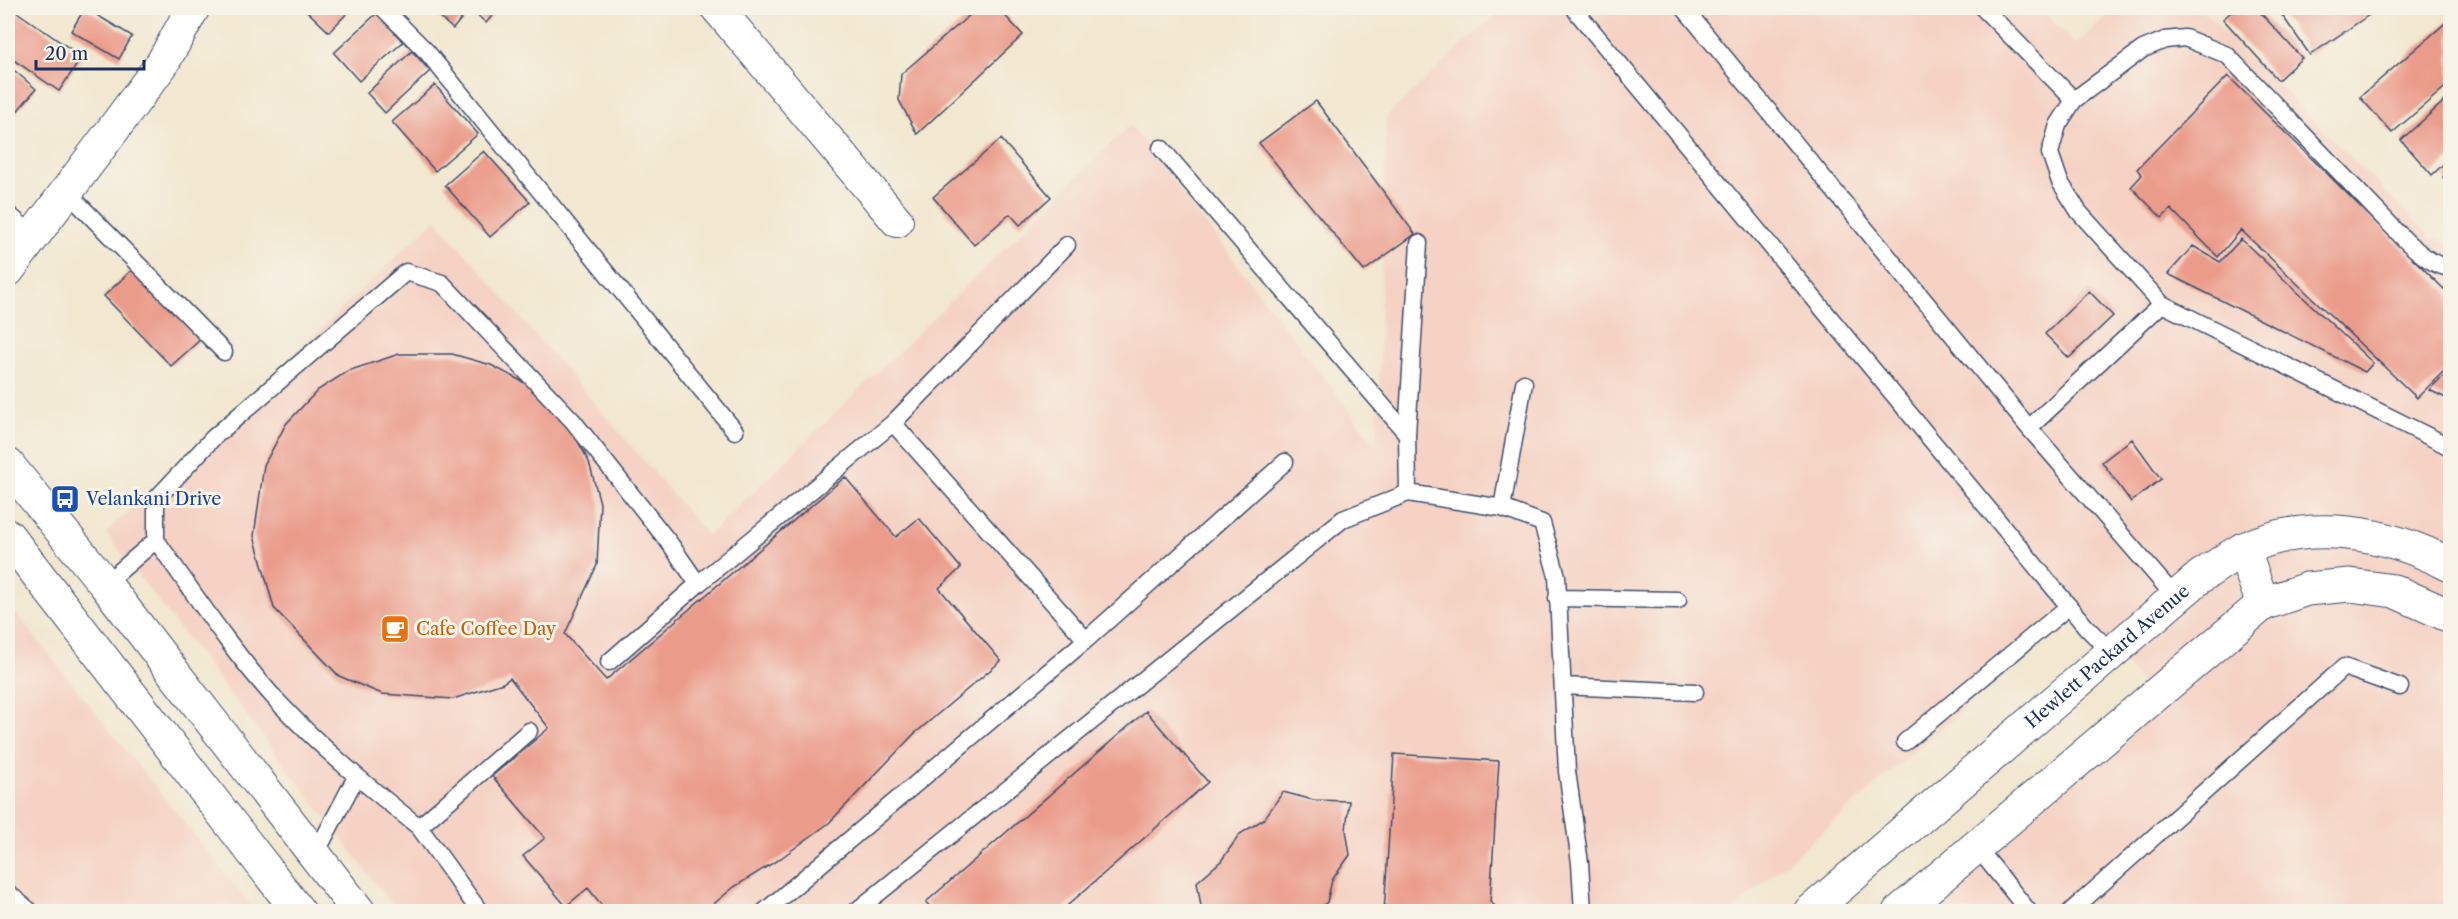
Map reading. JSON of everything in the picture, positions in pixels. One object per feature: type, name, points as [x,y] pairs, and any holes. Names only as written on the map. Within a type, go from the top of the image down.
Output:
[{"type":"street","points":[[8,270],[162,64],[193,8]]},
{"type":"street","points":[[717,8],[897,221]]},
{"type":"street","points":[[8,465],[105,584],[359,912]]},
{"type":"street","name":"Hewlett Packard Avenue","points":[[1810,912],[2201,576],[2243,549],[2294,532],[2340,531],[2406,546],[2451,565]]},
{"type":"street","points":[[8,536],[299,912]]},
{"type":"street","points":[[2243,549],[2262,604]]},
{"type":"street","points":[[1899,912],[2262,604],[2307,589],[2350,585],[2394,591],[2451,616]]},
{"type":"lane","points":[[384,8],[427,52],[735,431]]},
{"type":"lane","points":[[1684,8],[2029,428],[2176,598]]},
{"type":"lane","points":[[1983,8],[2074,100]]},
{"type":"lane","points":[[1576,11],[2069,606],[2112,653]]},
{"type":"lane","points":[[2451,268],[2442,267],[2425,257],[2407,242],[2227,55],[2205,44],[2185,38],[2164,40],[2143,49],[2074,100],[2058,125],[2050,153],[2060,182],[2079,212],[2162,304],[2451,447]]},
{"type":"lane","points":[[1161,148],[1407,434]]},
{"type":"lane","points":[[66,191],[224,352]]},
{"type":"lane","points":[[8,214],[33,235]]},
{"type":"lane","points":[[1408,493],[1407,434],[1419,243]]},
{"type":"lane","points":[[609,662],[698,584],[893,423],[1067,245]]},
{"type":"lane","points":[[480,912],[419,827],[356,777],[279,703],[221,630],[156,540],[156,499],[214,437],[406,272],[442,283],[573,421],[671,545],[698,584]]},
{"type":"lane","points":[[2029,428],[2162,304]]},
{"type":"lane","points":[[1502,508],[1524,383]]},
{"type":"lane","points":[[893,423],[1086,640]]},
{"type":"lane","points":[[764,912],[1086,640],[1285,462]]},
{"type":"lane","points":[[855,912],[1344,519],[1408,493],[1502,508],[1542,523],[1557,576],[1567,771],[1580,863],[1583,912]]},
{"type":"lane","points":[[105,584],[156,540]]},
{"type":"lane","points":[[1557,598],[1678,600]]},
{"type":"lane","points":[[1905,742],[2069,606]]},
{"type":"lane","points":[[2070,912],[2344,668],[2400,687]]},
{"type":"lane","points":[[1563,686],[1695,692]]},
{"type":"lane","points":[[419,827],[529,731]]},
{"type":"lane","points":[[315,855],[356,777]]},
{"type":"lane","points":[[1976,846],[2030,912]]},
{"type":"lane","points":[[8,893],[31,912]]},
{"type":"shaded area","points":[[1502,8],[2040,8],[2075,44],[2118,8],[2201,8],[2431,237],[2450,243],[2450,911],[1923,911],[2160,706],[2079,608],[1731,911],[397,911],[106,533],[436,219],[708,536],[1130,125],[1377,447],[1386,117]]},
{"type":"shaded area","points":[[8,603],[15,612],[255,911],[8,911]]},
{"type":"building","points":[[11,8],[82,57],[59,91],[8,56],[8,14]]},
{"type":"building","points":[[85,8],[132,36],[119,59],[71,31]]},
{"type":"building","points":[[309,8],[352,8],[329,32],[306,10]]},
{"type":"building","points":[[429,8],[470,8],[453,29]]},
{"type":"building","points":[[470,8],[499,8],[486,23]]},
{"type":"building","points":[[978,8],[998,8],[1023,35],[917,134],[899,100],[901,74]]},
{"type":"building","points":[[2236,8],[2256,8],[2302,58],[2278,80],[2223,19]]},
{"type":"building","points":[[2277,8],[2377,8],[2378,9],[2310,55]]},
{"type":"building","points":[[377,13],[403,42],[359,81],[334,53]]},
{"type":"building","points":[[2450,19],[2450,83],[2392,133],[2360,97]]},
{"type":"building","points":[[412,51],[430,71],[385,113],[367,93]]},
{"type":"building","points":[[8,65],[36,89],[14,115],[8,109]]},
{"type":"building","points":[[2228,76],[2450,295],[2450,365],[2417,398],[2241,230],[2218,257],[2171,209],[2162,218],[2131,187],[2142,175],[2137,169]]},
{"type":"building","points":[[435,85],[478,134],[435,171],[392,122]]},
{"type":"building","points":[[2450,96],[2450,158],[2432,175],[2401,140]]},
{"type":"building","points":[[1316,101],[1415,234],[1364,271],[1259,143]]},
{"type":"building","points":[[1001,139],[1051,197],[1020,225],[1010,214],[974,245],[933,197]]},
{"type":"building","points":[[484,151],[530,202],[490,237],[445,185]]},
{"type":"building","points":[[2450,170],[2450,186],[2443,177]]},
{"type":"building","points":[[2241,239],[2373,363],[2365,372],[2168,274],[2193,246],[2220,262]]},
{"type":"building","points":[[135,267],[202,338],[171,366],[104,296]]},
{"type":"building","points":[[2089,291],[2113,316],[2069,358],[2045,334]]},
{"type":"building","points":[[399,354],[452,354],[491,365],[525,383],[547,401],[573,432],[589,462],[600,503],[597,565],[565,634],[606,680],[845,477],[896,537],[919,518],[961,568],[939,588],[1001,661],[913,735],[829,823],[781,858],[734,887],[704,912],[607,912],[588,888],[566,906],[523,856],[545,838],[492,776],[549,728],[510,678],[503,683],[453,699],[382,694],[339,676],[274,608],[254,536],[264,465],[286,424],[318,390],[348,371]]},
{"type":"building","points":[[2450,369],[2450,400],[2429,390]]},
{"type":"building","points":[[2132,439],[2161,479],[2131,502],[2102,462]]},
{"type":"building","points":[[1146,711],[1208,782],[1060,912],[934,912],[926,902]]},
{"type":"building","points":[[1394,754],[1499,761],[1490,902],[1503,912],[1384,912]]},
{"type":"building","points":[[1283,792],[1313,800],[1349,801],[1346,830],[1350,855],[1332,880],[1327,902],[1317,912],[1202,912],[1197,882],[1221,861],[1240,834],[1264,819]]},
{"type":"place","name":"Velankani Drive","points":[[65,499]]},
{"type":"place","name":"Cafe Coffee Day","points":[[395,629]]}]
